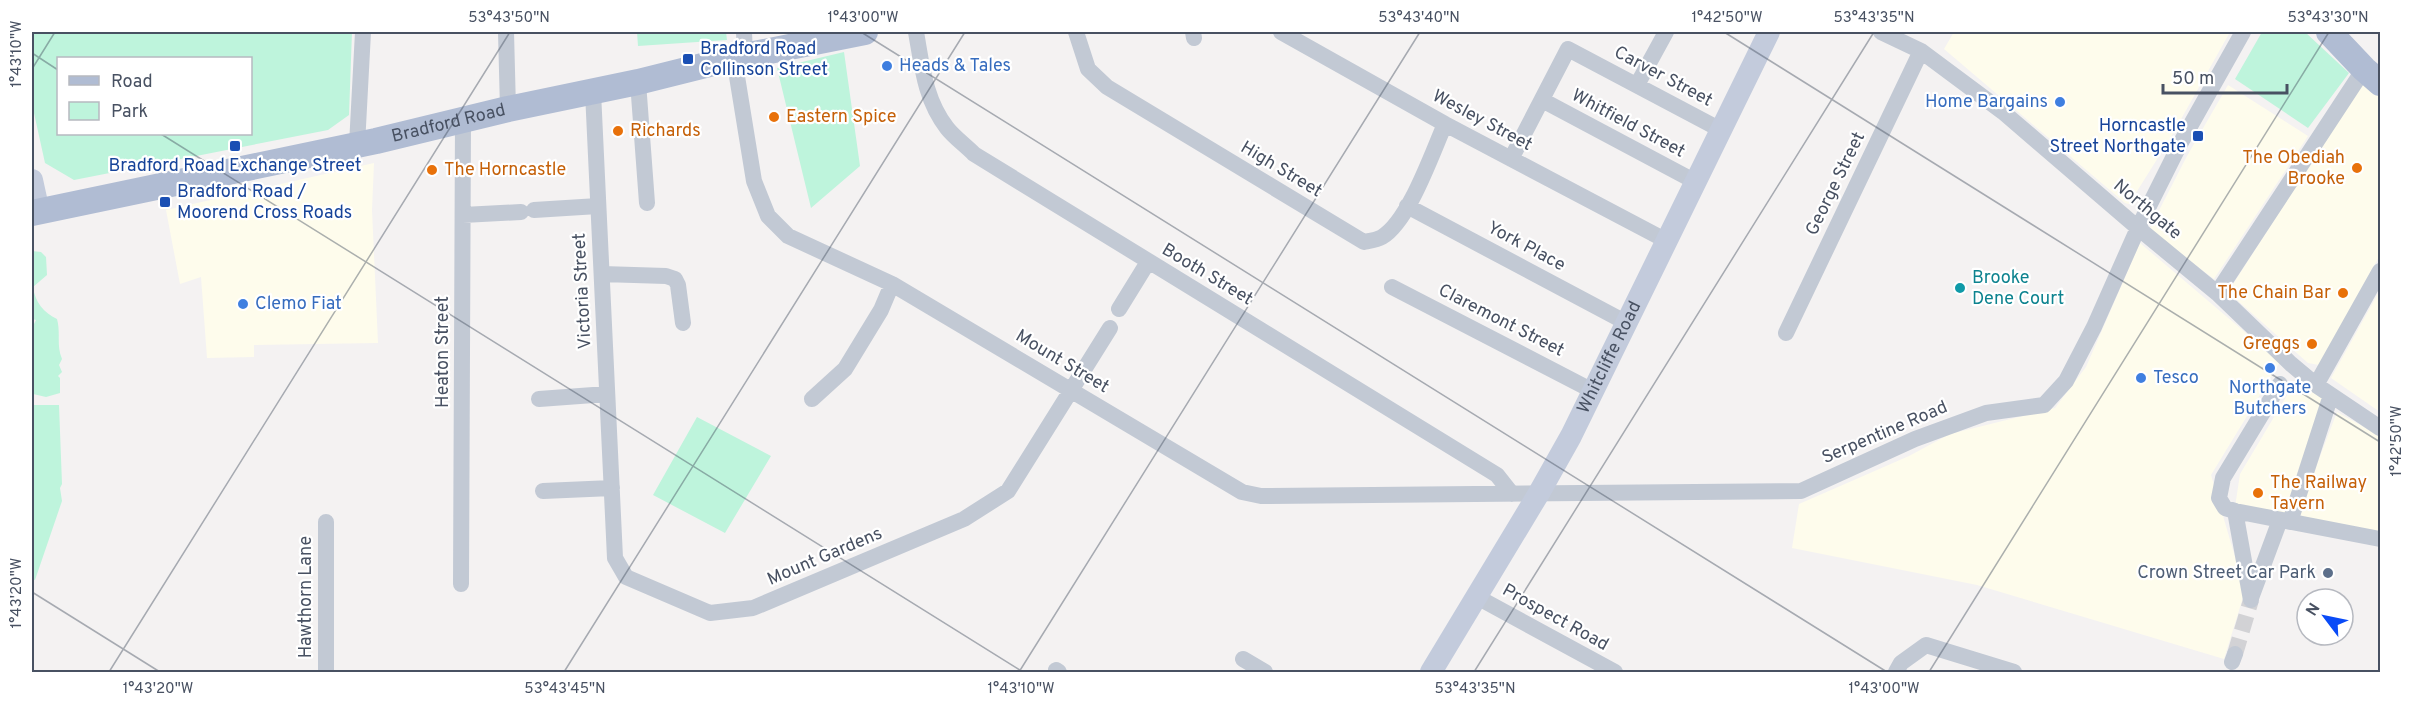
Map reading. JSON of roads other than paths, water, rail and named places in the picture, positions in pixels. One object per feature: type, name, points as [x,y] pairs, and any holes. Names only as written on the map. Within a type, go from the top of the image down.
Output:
[{"type":"main road","name":"Bradford Road","points":[[35,212],[357,145],[508,109],[638,82],[741,48],[865,32]]},
{"type":"main road","name":"Whitcliffe Road","points":[[1431,672],[1539,493],[1593,391],[1769,32]]},
{"type":"main road","points":[[2329,32],[2372,76]]},
{"type":"main road","points":[[32,180],[35,212]]},
{"type":"street","points":[[357,145],[363,32]]},
{"type":"street","points":[[506,32],[508,109]]},
{"type":"street","name":"Booth Street","points":[[916,32],[928,93],[936,111],[948,130],[974,154],[1497,474],[1512,494]]},
{"type":"street","name":"High Street","points":[[1076,32],[1088,69],[1107,87],[1364,242],[1381,238],[1397,224],[1445,124]]},
{"type":"street","name":"Wesley Street","points":[[1281,32],[1445,124],[1667,241]]},
{"type":"street","points":[[1638,85],[1666,32]]},
{"type":"street","name":"Northgate","points":[[1881,32],[1921,51],[2003,112],[2217,293],[2316,385],[2380,428]]},
{"type":"street","name":"Serpentine Road","points":[[1539,493],[1801,491],[1915,439],[1980,415],[2044,405],[2066,381],[2184,137],[2243,32]]},
{"type":"street","name":"Mount Street","points":[[741,48],[754,181],[768,216],[788,236],[892,284],[1242,492],[1261,496],[1512,494]]},
{"type":"street","name":"Carver Street","points":[[1511,159],[1568,48],[1721,130]]},
{"type":"street","name":"George Street","points":[[1786,333],[1921,51]]},
{"type":"street","points":[[2217,293],[2372,76]]},
{"type":"street","points":[[638,82],[647,203]]},
{"type":"street","name":"Victoria Street","points":[[593,92],[612,488]]},
{"type":"street","name":"Whitfield Street","points":[[1542,100],[1696,182]]},
{"type":"street","name":"Heaton Street","points":[[461,584],[463,120]]},
{"type":"street","points":[[463,215],[598,206]]},
{"type":"street","name":"York Place","points":[[1407,206],[1627,322]]},
{"type":"street","points":[[1119,309],[1148,262]]},
{"type":"street","points":[[2316,385],[2380,271]]},
{"type":"street","points":[[602,274],[666,276],[675,279],[678,285],[683,323]]},
{"type":"street","points":[[812,399],[845,369],[881,310],[892,284]]},
{"type":"street","name":"Claremont Street","points":[[1392,286],[1593,391]]},
{"type":"street","name":"Mount Gardens","points":[[612,488],[615,558],[626,577],[710,613],[753,608],[964,519],[1008,491],[1110,328]]},
{"type":"street","points":[[2280,384],[2223,478],[2219,498],[2225,508],[2235,512],[2380,539]]},
{"type":"street","points":[[539,399],[607,394]]},
{"type":"street","points":[[2235,512],[2251,600],[2285,521],[2331,395]]},
{"type":"street","points":[[543,491],[612,488]]},
{"type":"street","points":[[1512,494],[1539,493]]},
{"type":"street","name":"Hawthorn Lane","points":[[326,522],[326,672]]},
{"type":"street","name":"Prospect Road","points":[[1477,597],[1556,642],[1615,672]]},
{"type":"street","points":[[1896,672],[1901,663],[1926,645],[2013,672]]},
{"type":"street","points":[[1244,659],[1265,672]]},
{"type":"tunnel","points":[[2235,654],[2251,600]]},
{"type":"place","name":"Bradford Road Collinson Street","points":[[688,59]]},
{"type":"place","name":"Heads & Tales","points":[[887,66]]},
{"type":"place","name":"Home Bargains","points":[[2060,102]]},
{"type":"place","name":"Eastern Spice","points":[[774,117]]},
{"type":"place","name":"Richards","points":[[618,131]]},
{"type":"place","name":"Horncastle Street Northgate","points":[[2198,136]]},
{"type":"place","name":"Bradford Road Exchange Street","points":[[235,146]]},
{"type":"place","name":"The Obediah Brooke","points":[[2357,168]]},
{"type":"place","name":"The Horncastle","points":[[432,170]]},
{"type":"place","name":"Bradford Road / Moorend Cross Roads","points":[[165,202]]},
{"type":"place","name":"Brooke Dene Court","points":[[1960,288]]},
{"type":"place","name":"The Chain Bar","points":[[2343,293]]},
{"type":"place","name":"Clemo Fiat","points":[[243,304]]},
{"type":"place","name":"Greggs","points":[[2312,344]]},
{"type":"place","name":"Northgate Butchers","points":[[2270,368]]},
{"type":"place","name":"Tesco","points":[[2141,378]]},
{"type":"place","name":"The Railway Tavern","points":[[2258,493]]},
{"type":"place","name":"Crown Street Car Park","points":[[2328,573]]}]
